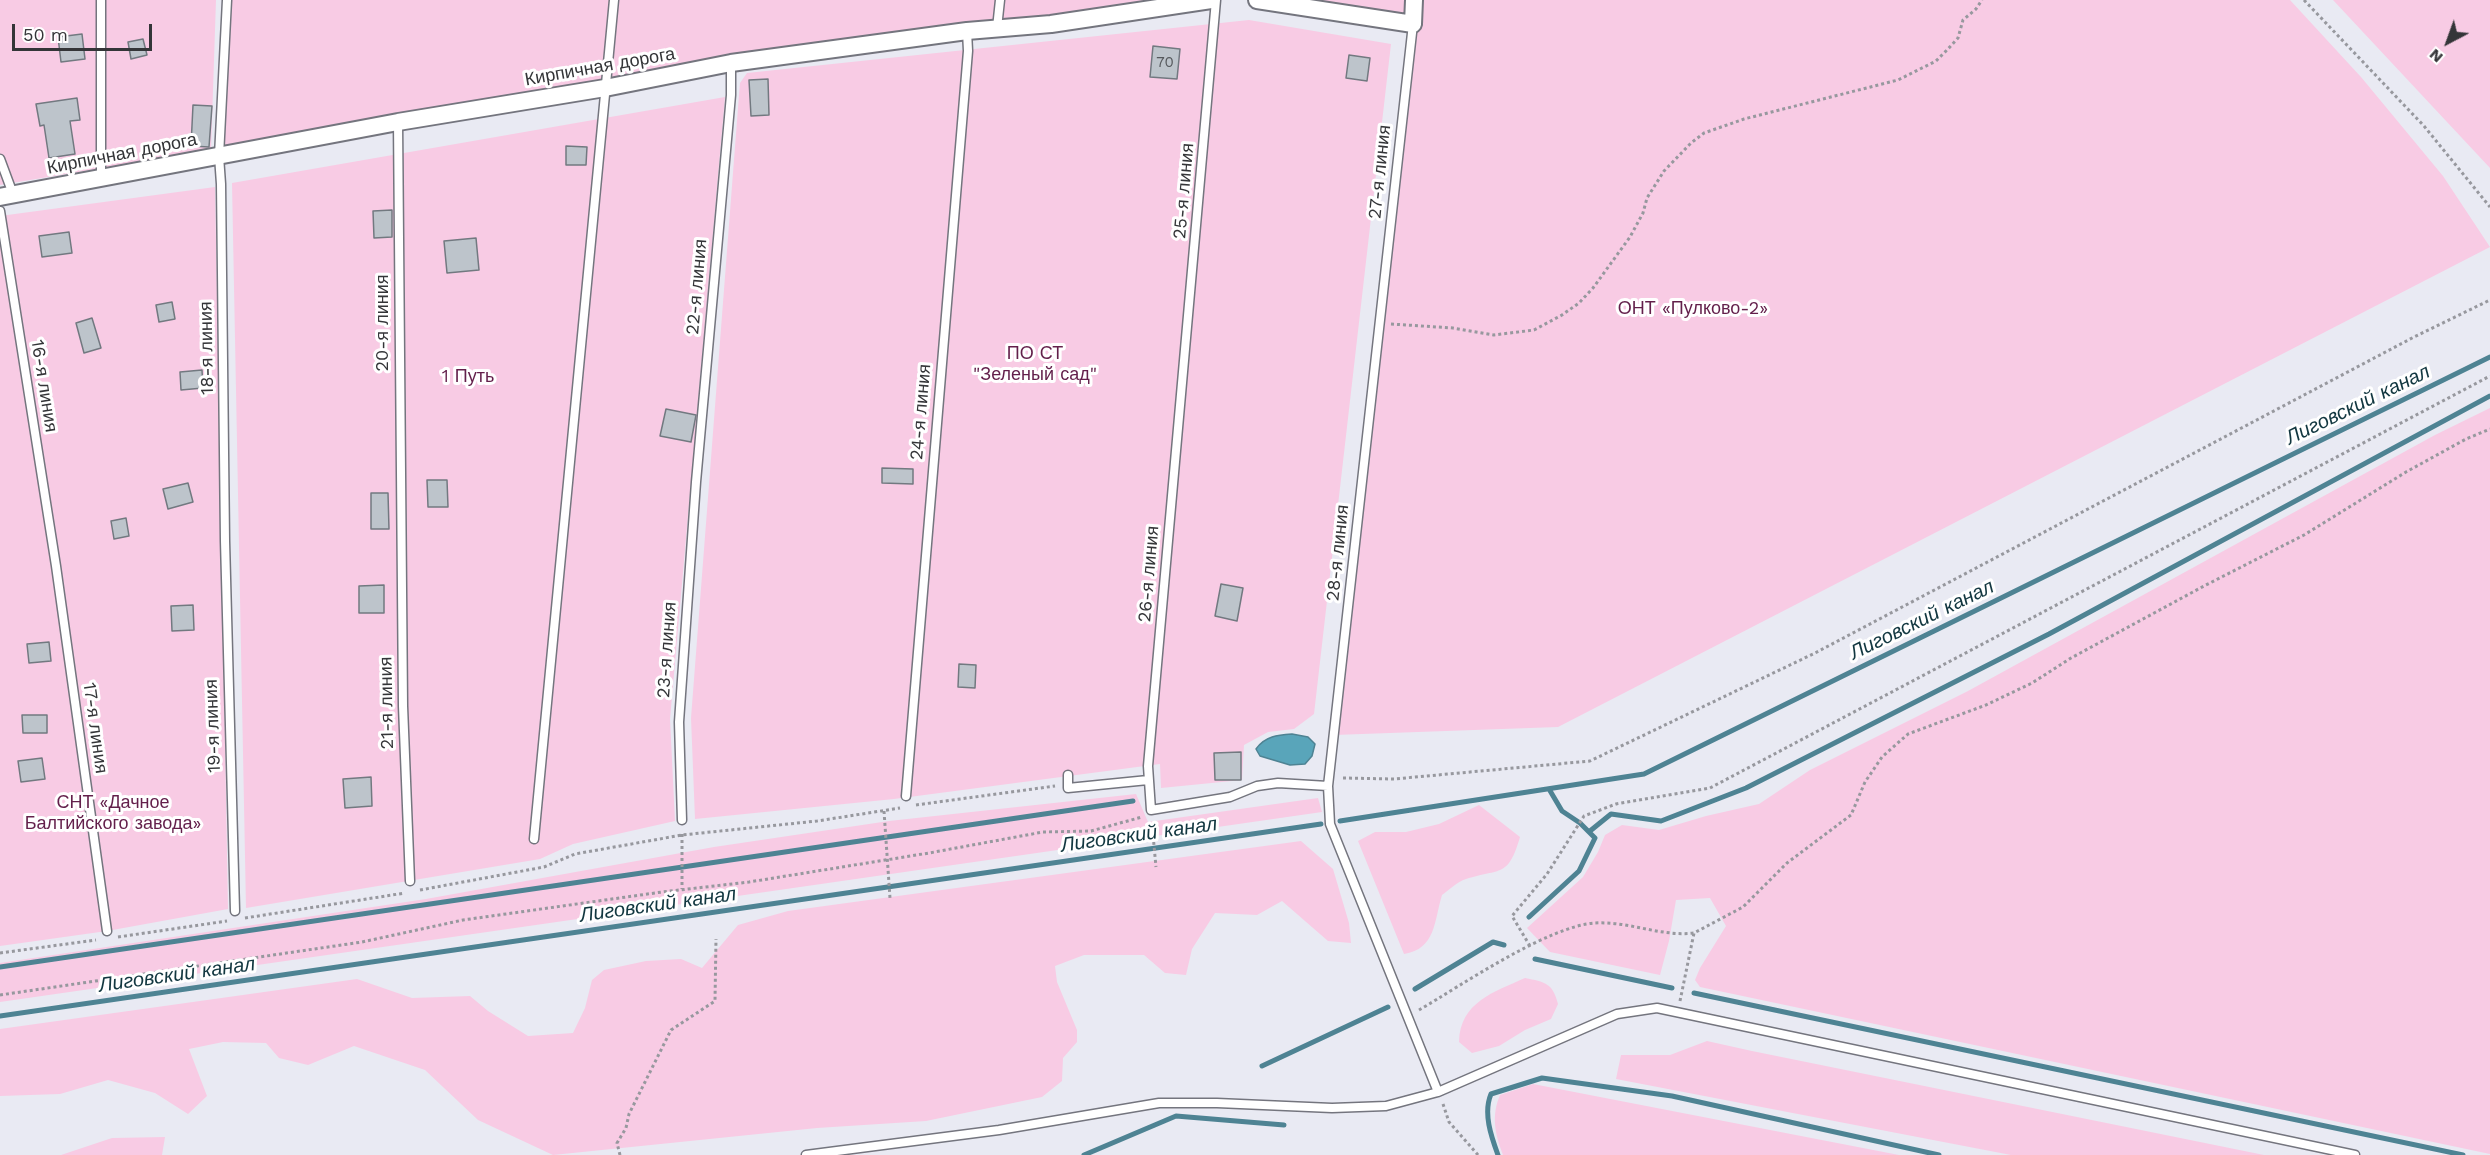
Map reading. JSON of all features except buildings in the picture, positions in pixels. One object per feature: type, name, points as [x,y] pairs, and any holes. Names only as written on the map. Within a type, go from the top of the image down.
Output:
[{"type":"street","name":"Кирпичная дорога","points":[[6,195],[398,122],[605,88],[730,63],[967,31],[1051,24],[1210,0]]},
{"type":"street","points":[[1257,0],[1413,24],[1414,0]]},
{"type":"lane","points":[[101,0],[101,178]]},
{"type":"lane","name":"18-я линия","points":[[225,541],[219,156],[227,0]]},
{"type":"lane","points":[[534,838],[614,0]]},
{"type":"lane","points":[[998,28],[1000,0]]},
{"type":"lane","name":"25-я линия","points":[[1183,385],[1216,0]]},
{"type":"lane","name":"27-я линия","points":[[1380,324],[1413,24]]},
{"type":"lane","name":"24-я линия","points":[[906,796],[967,63],[967,31]]},
{"type":"lane","name":"22-я линия","points":[[696,482],[731,95],[730,63]]},
{"type":"lane","name":"20-я линия","points":[[398,122],[401,524]]},
{"type":"lane","points":[[0,159],[6,195]]},
{"type":"lane","name":"16-я линия","points":[[0,211],[56,566]]},
{"type":"lane","name":"28-я линия","points":[[1380,324],[1328,786],[1330,824],[1438,1092]]},
{"type":"lane","name":"26-я линия","points":[[1151,810],[1148,766],[1183,385]]},
{"type":"lane","name":"23-я линия","points":[[682,820],[679,722],[696,482]]},
{"type":"lane","name":"21-я линия","points":[[401,524],[403,706],[410,881]]},
{"type":"lane","name":"19-я линия","points":[[225,541],[235,911]]},
{"type":"lane","name":"17-я линия","points":[[56,566],[108,934]]},
{"type":"lane","points":[[1068,775],[1068,788],[1148,780]]},
{"type":"lane","points":[[1151,810],[1230,796],[1257,786],[1278,783],[1328,786]]},
{"type":"lane","points":[[806,1155],[999,1130],[1159,1103],[1208,1102],[1332,1108],[1386,1106],[1438,1092],[1617,1014],[1657,1008],[2355,1155]]},
{"type":"path","points":[[1380,324],[1454,328],[1494,335],[1534,330],[1562,315],[1579,303],[1593,288],[1630,237],[1643,213],[1647,198],[1664,171],[1690,143],[1704,133],[1744,119],[1898,80],[1936,61],[1958,38],[1963,20],[1976,9],[1982,0]]},
{"type":"path","points":[[2304,0],[2424,126],[2490,207]]},
{"type":"path","points":[[1328,786],[1346,777],[1394,779],[1590,760],[1815,653],[2414,337],[2490,300]]},
{"type":"path","points":[[1530,946],[1512,916],[1548,874],[1584,816],[1616,804],[1710,788],[2490,376]]},
{"type":"path","points":[[1408,1016],[1530,946],[1568,929],[1593,923],[1628,926],[1675,935],[1695,933],[1743,907],[1801,851],[1851,815],[1865,782],[1882,757],[1908,734],[1986,705],[2032,683],[2071,658],[2194,591],[2304,535],[2406,472],[2466,439],[2490,429]]},
{"type":"path","points":[[108,934],[410,892],[544,867],[575,854],[682,836],[817,821],[1055,786],[1068,788]]},
{"type":"path","points":[[0,995],[362,942],[463,920],[749,882],[887,858],[977,846],[1043,832],[1098,830],[1139,819],[1151,810]]},
{"type":"path","points":[[884,811],[890,898]]},
{"type":"path","points":[[1152,830],[1156,867]]},
{"type":"path","points":[[682,844],[682,890]]},
{"type":"path","points":[[1677,1012],[1695,933]]},
{"type":"path","points":[[620,1155],[617,1143],[626,1128],[628,1114],[671,1030],[715,1002],[716,939]]},
{"type":"path","points":[[0,953],[98,940]]},
{"type":"path","points":[[1438,1092],[1449,1122],[1478,1155]]},
{"type":"green space","points":[[0,0],[216,0],[211,150],[0,185]]},
{"type":"green space","points":[[226,0],[1210,0],[967,31],[219,156]]},
{"type":"green space","name":"ОНТ «Пулково-2»","points":[[1257,0],[2290,0],[2361,77],[2443,176],[2490,247],[1558,727],[1334,735],[1413,24]]},
{"type":"green space","points":[[2333,0],[2490,0],[2490,168]]},
{"type":"green space","name":"ПО СТ \"Зеленый сад\"","points":[[1249,20],[1391,44],[1314,714],[1294,729],[1268,732],[1244,745],[1242,780],[1161,788],[1160,764],[894,799],[695,819],[691,718],[740,83],[747,73]]},
{"type":"green space","name":"1 Путь","points":[[725,97],[670,719],[675,821],[573,844],[540,859],[246,908],[232,183]]},
{"type":"green space","name":"СНТ «Дачное Балтийского завода»","points":[[215,187],[228,909],[107,931],[0,946],[0,216]]},
{"type":"green space","points":[[2490,408],[2490,1154],[1700,987],[1695,980],[1700,968],[1726,926],[1710,898],[1676,900],[1660,975],[1550,952],[1527,928],[1583,877],[1605,835],[1622,825],[1659,830],[1759,804],[1810,770],[1968,691],[2435,435]]},
{"type":"green space","points":[[1136,794],[1148,822],[1318,798],[1322,812],[0,1002],[0,963],[426,899],[714,847],[889,821]]},
{"type":"green space","points":[[1479,805],[1520,837],[1516,850],[1502,869],[1463,880],[1442,895],[1435,924],[1428,940],[1414,951],[1404,954],[1358,841],[1375,832],[1406,832],[1439,824]]},
{"type":"green space","points":[[1301,841],[1333,869],[1349,923],[1351,943],[1328,941],[1282,901],[1257,915],[1215,913],[1192,949],[1186,975],[1165,973],[1144,955],[1084,955],[1055,966],[1057,982],[1077,1030],[1077,1042],[1063,1058],[1062,1081],[1042,1097],[926,1121],[817,1128],[553,1155],[478,1120],[425,1070],[354,1046],[308,1065],[279,1058],[266,1043],[223,1042],[189,1049],[207,1096],[188,1114],[155,1093],[108,1080],[60,1094],[0,1096],[0,1029],[357,979],[412,998],[470,996],[488,1011],[528,1036],[573,1033],[585,1008],[592,980],[604,970],[646,961],[681,959],[702,968],[738,925],[788,911]]},
{"type":"green space","points":[[1525,978],[1543,982],[1554,992],[1558,1004],[1551,1019],[1525,1030],[1499,1046],[1472,1053],[1459,1042],[1465,1017],[1472,1008],[1491,994]]},
{"type":"green space","points":[[1707,1041],[2264,1155],[2011,1155],[1616,1079],[1621,1055],[1670,1055]]},
{"type":"green space","points":[[1533,1084],[1899,1155],[1503,1155],[1495,1125],[1500,1095]]},
{"type":"green space","points":[[165,1137],[162,1155],[61,1155],[112,1138]]},
{"type":"water","points":[[1292,734],[1308,737],[1315,744],[1312,756],[1305,764],[1290,765],[1260,756],[1256,749],[1268,739]]},
{"type":"waterway","name":"Лиговский канал","points":[[1340,821],[1644,774],[2490,357]]},
{"type":"waterway","points":[[1590,831],[1611,814],[1661,821],[1746,788],[2049,634],[2490,396]]},
{"type":"waterway","points":[[1529,917],[1579,871],[1595,838],[1580,823],[1562,811],[1549,789]]},
{"type":"waterway","points":[[0,967],[1133,801]]},
{"type":"waterway","name":"Лиговский канал","points":[[0,1016],[1321,824]]},
{"type":"waterway","points":[[1415,989],[1493,942],[1504,945]]},
{"type":"waterway","points":[[1535,959],[1672,988]]},
{"type":"waterway","points":[[1694,993],[2463,1155]]},
{"type":"waterway","points":[[1262,1066],[1388,1007]]},
{"type":"waterway","points":[[1498,1155],[1488,1117],[1491,1094],[1542,1078],[1672,1096],[1939,1155]]},
{"type":"waterway","points":[[1084,1155],[1176,1116],[1284,1125]]}]
